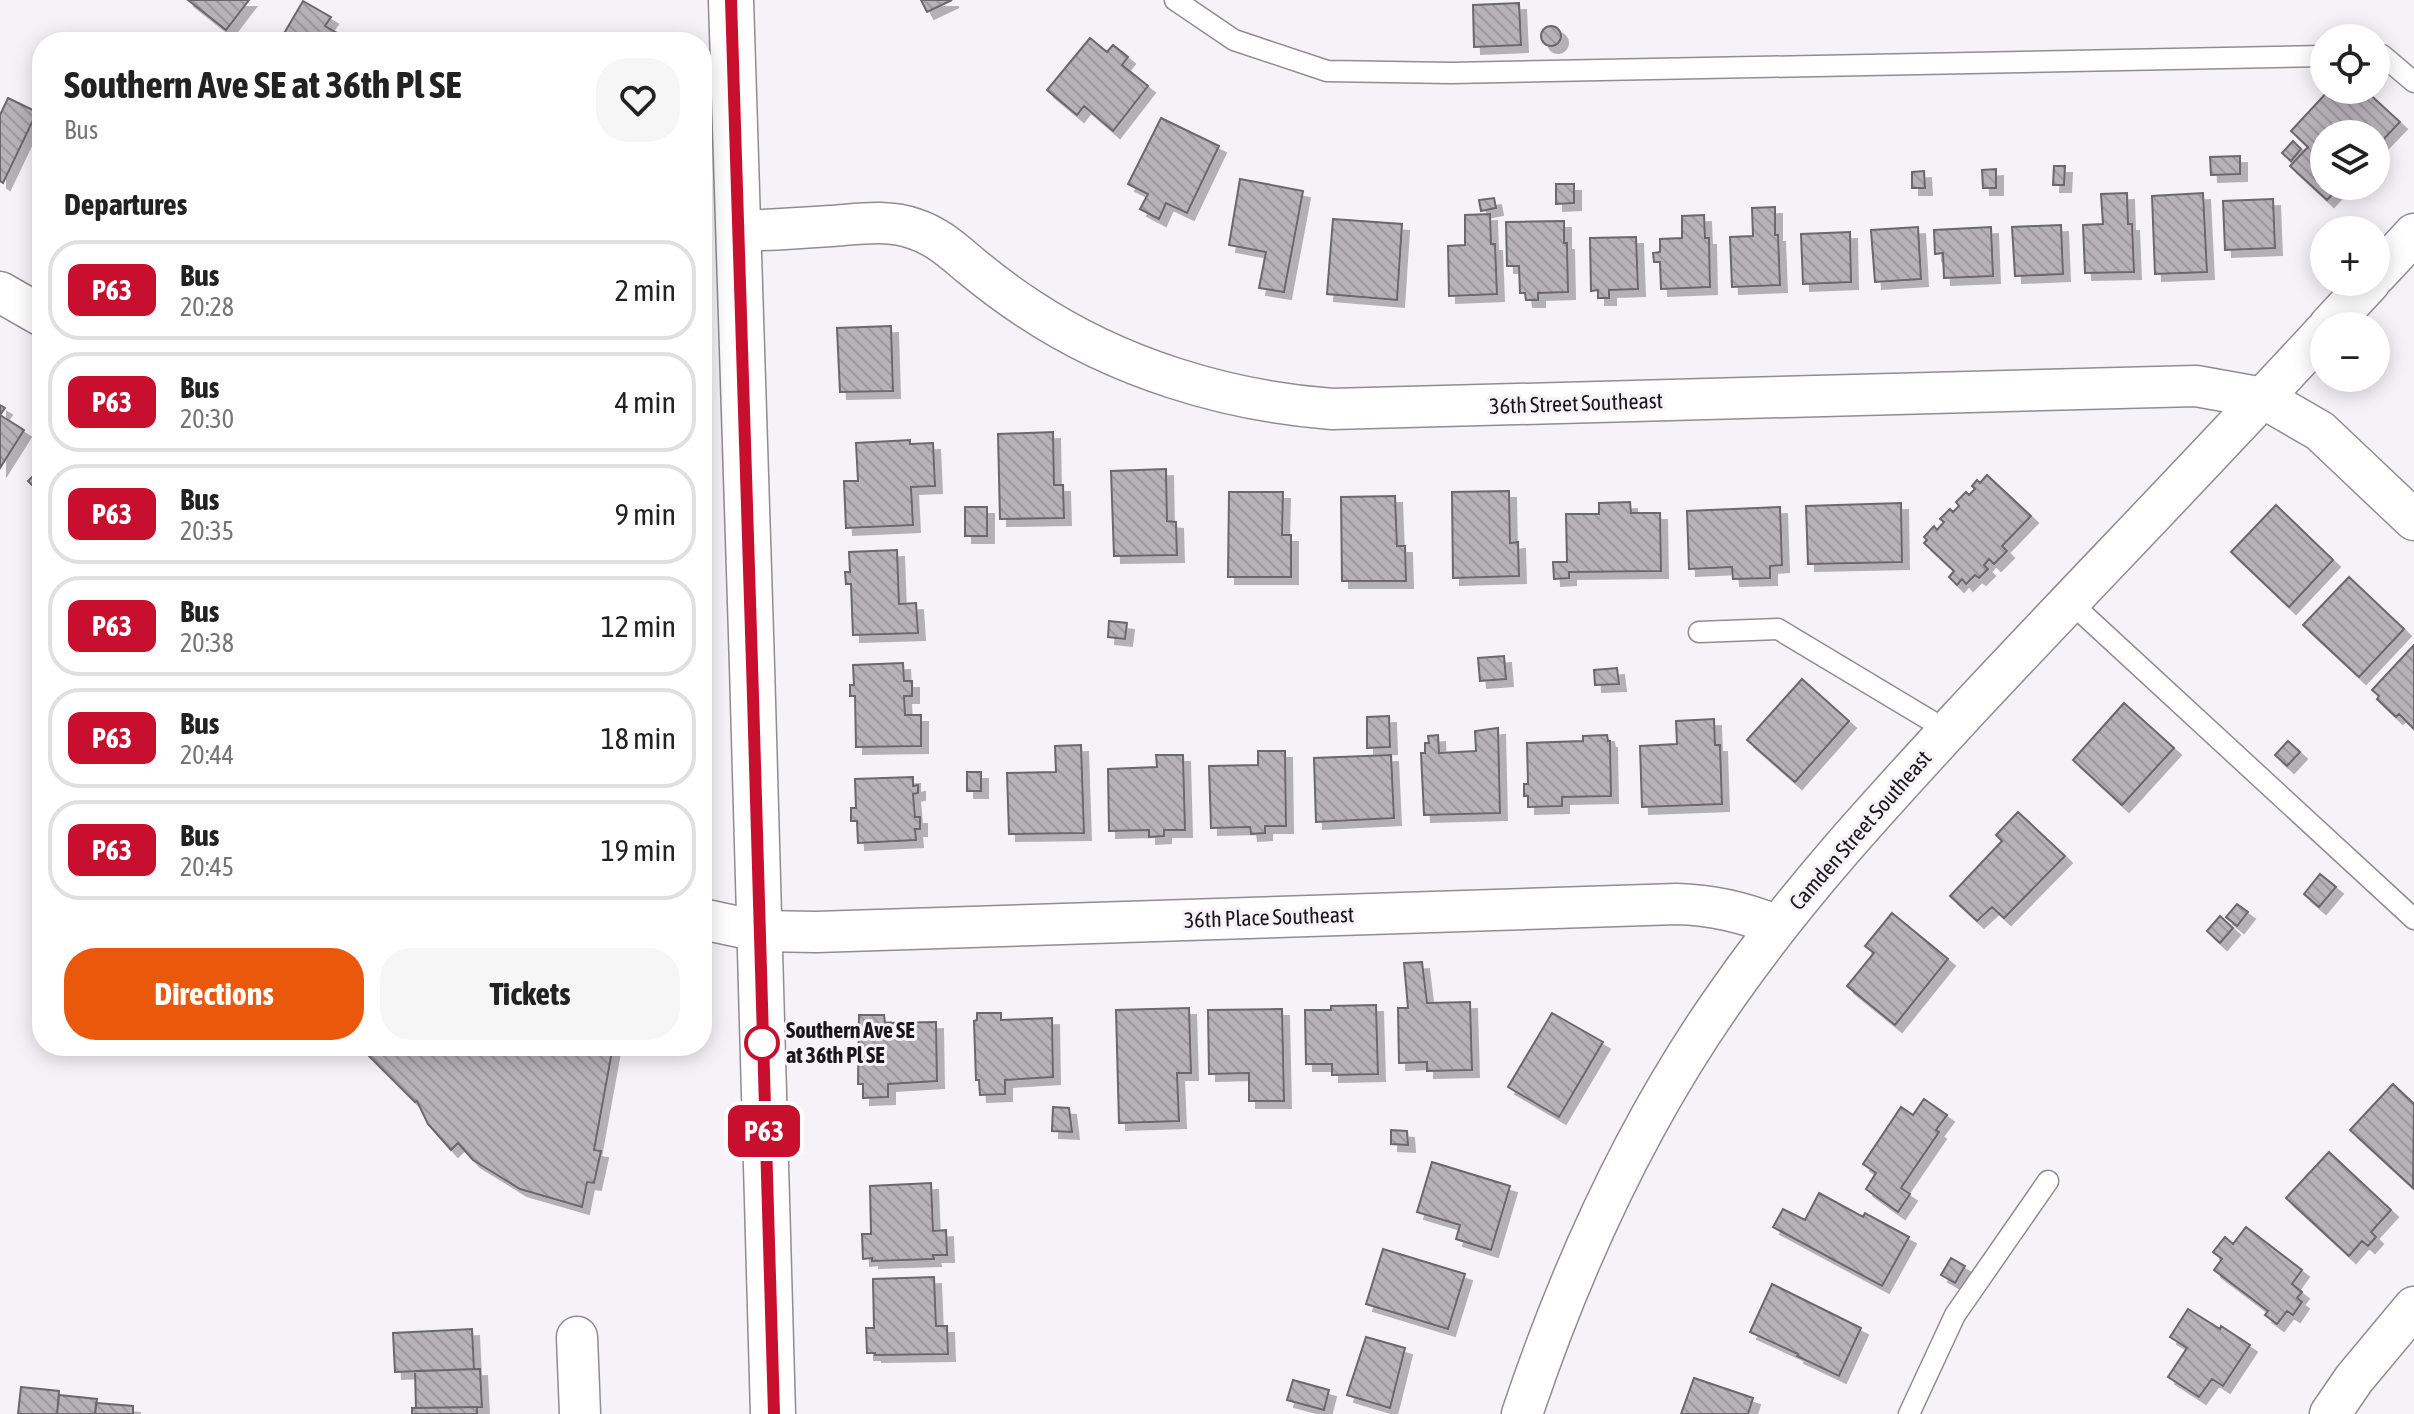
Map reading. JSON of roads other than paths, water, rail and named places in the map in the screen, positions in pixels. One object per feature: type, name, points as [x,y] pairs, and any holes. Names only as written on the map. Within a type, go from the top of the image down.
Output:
[{"type":"main road","points":[[731,0],[773,1414]]},
{"type":"street","name":"36th Street Southeast","points":[[740,231],[882,222],[915,228],[944,244],[1032,311],[1106,351],[1200,385],[1305,407],[1332,409],[2196,386],[2263,398],[2320,431],[2414,520]]},
{"type":"street","points":[[2390,260],[2414,234]]},
{"type":"street","points":[[0,292],[32,310]]},
{"type":"street","points":[[2342,312],[2357,296]]},
{"type":"street","name":"Camden Street Southeast","points":[[1522,1414],[1547,1341],[1580,1261],[1639,1138],[1705,1027],[1777,926],[1853,834],[2310,347]]},
{"type":"street","name":"36th Place Southeast","points":[[712,921],[758,931],[839,932],[1677,904],[1720,908],[1777,926]]},
{"type":"street","points":[[2330,1414],[2354,1379],[2414,1307]]},
{"type":"street","points":[[577,1337],[580,1414]]},
{"type":"lane","points":[[1175,0],[1234,40],[1327,71],[1451,73],[2310,56]]},
{"type":"lane","points":[[2390,62],[2414,82]]},
{"type":"lane","points":[[2069,601],[2414,919]]},
{"type":"lane","points":[[1699,632],[1778,629],[1948,731]]},
{"type":"lane","points":[[1909,1414],[1955,1315],[2048,1181]]},
{"type":"place","name":"Southern Ave SE at 36th Pl SE","points":[[762,1043]]}]
